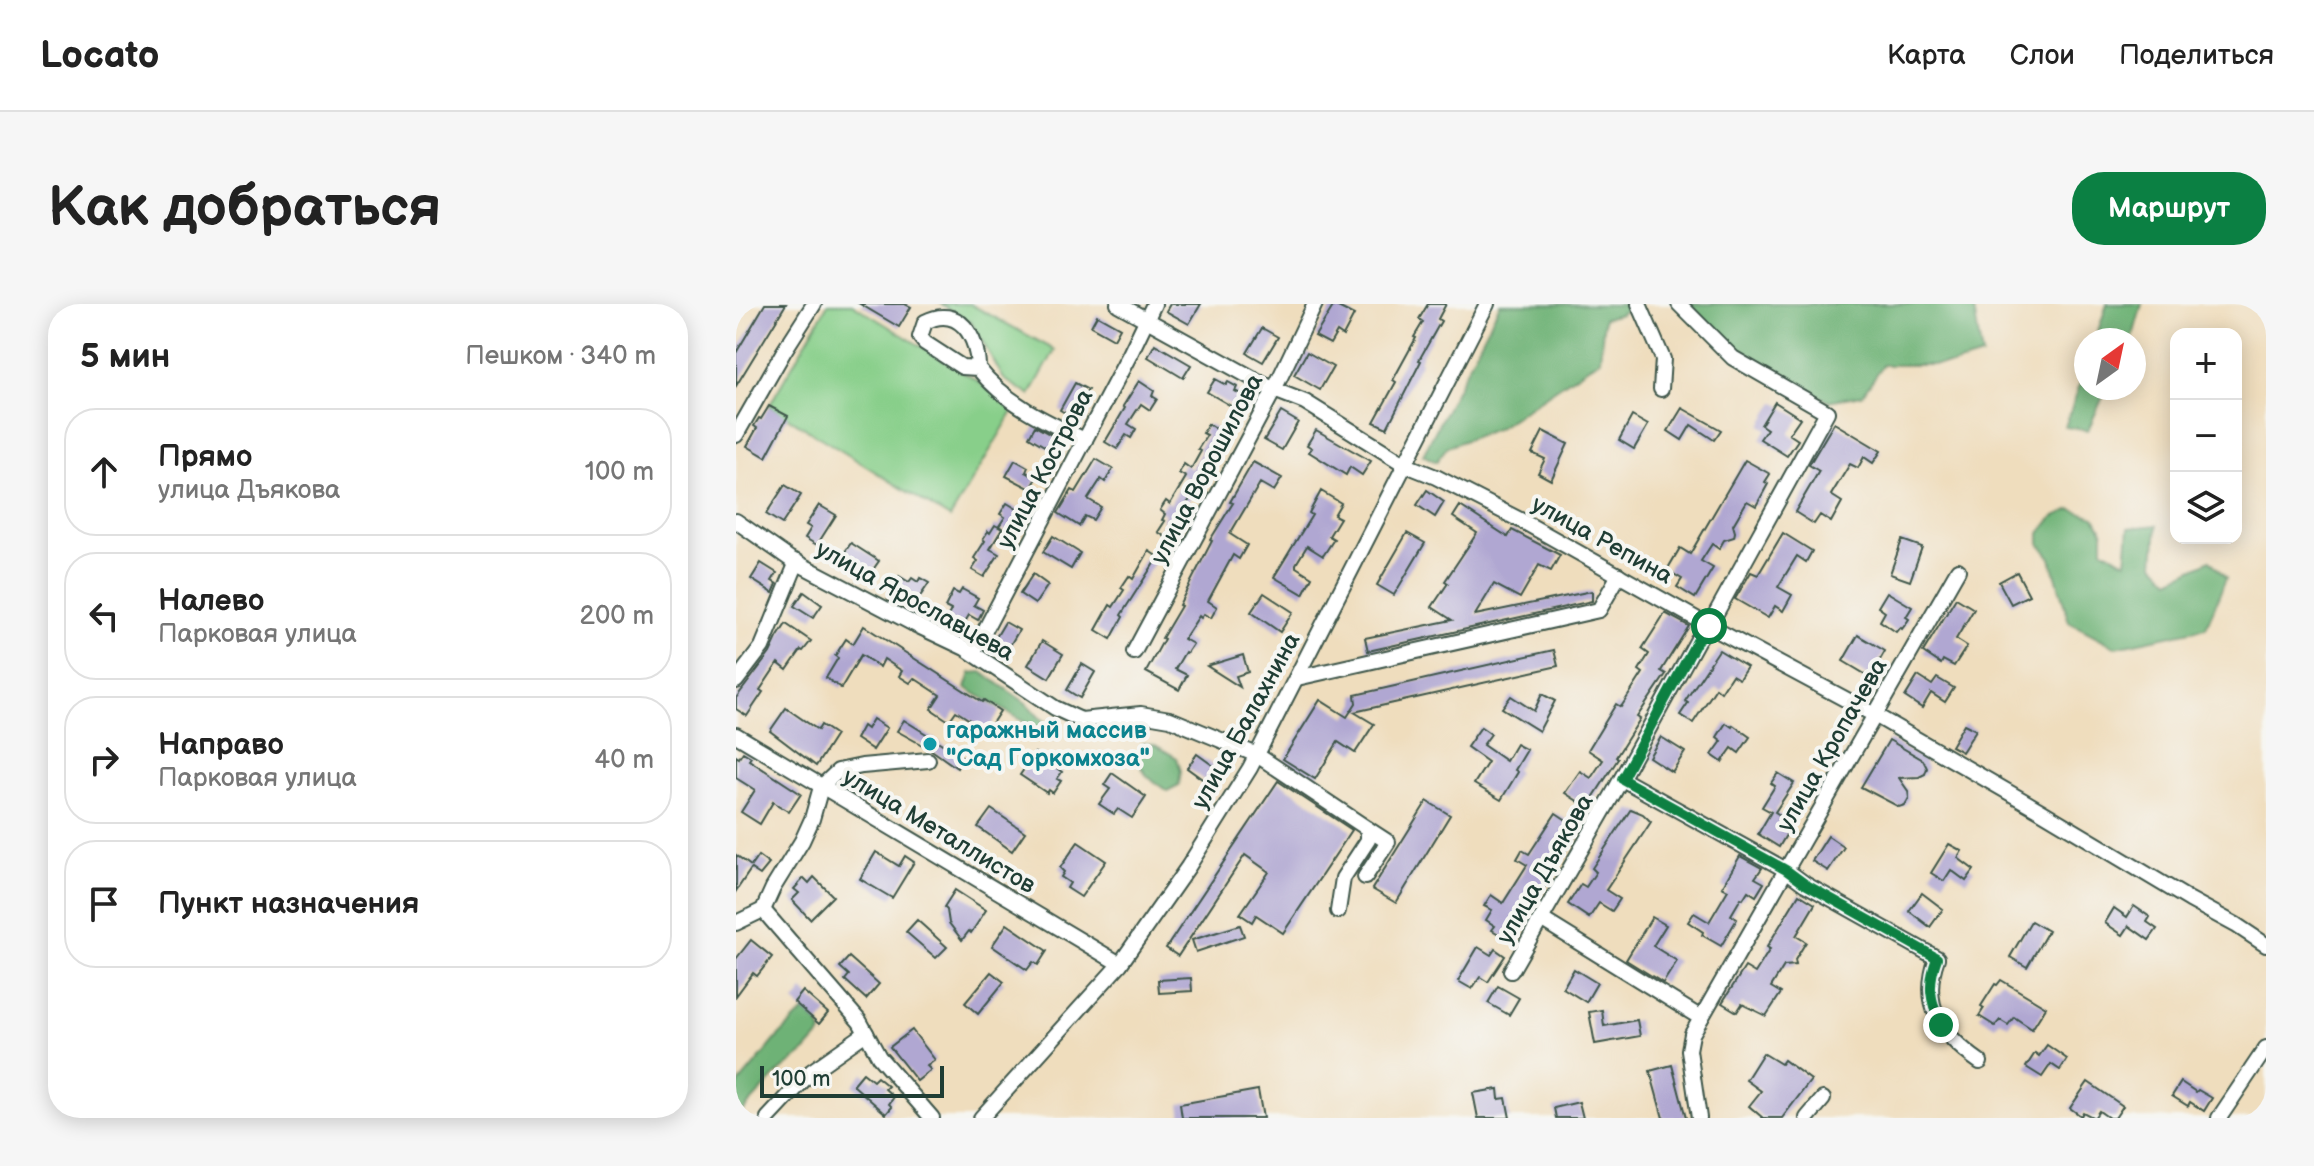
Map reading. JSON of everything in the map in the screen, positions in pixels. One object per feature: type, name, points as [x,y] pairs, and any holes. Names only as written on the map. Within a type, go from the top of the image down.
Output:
[{"type":"street","points":[[736,435],[814,304]]},
{"type":"street","name":"улица Репина","points":[[1118,304],[1274,390],[1305,402],[1406,465],[1524,522],[1873,714],[2266,945]]},
{"type":"street","name":"улица Кострова","points":[[973,653],[1154,304]]},
{"type":"street","name":"улица Ворошилова","points":[[1134,652],[1274,390],[1315,304]]},
{"type":"street","name":"улица Балахнина","points":[[981,1118],[1120,964],[1188,867],[1257,755],[1487,304]]},
{"type":"street","points":[[1639,304],[1663,359],[1661,389]]},
{"type":"street","name":"улица Дъякова","points":[[1511,971],[1622,779],[1698,639],[1709,626],[1827,412],[1733,358],[1679,304]]},
{"type":"street","points":[[978,368],[987,380],[1025,409],[1085,440]]},
{"type":"street","name":"улица Ярославцева","points":[[736,521],[797,562],[973,653],[1055,708],[1081,720],[1141,714],[1170,719],[1257,755],[1368,829]]},
{"type":"street","points":[[736,681],[762,647],[797,562]]},
{"type":"street","name":"улица Кропачева","points":[[1699,1118],[1689,1050],[1692,1034],[1958,570]]},
{"type":"street","points":[[1297,678],[1599,610],[1619,575]]},
{"type":"street","name":"улица Металлистов","points":[[736,735],[1120,964]]},
{"type":"street","points":[[737,920],[763,910],[802,841],[821,787],[838,771],[928,760]]},
{"type":"street","points":[[1622,779],[1937,958],[1930,976],[1931,1003],[1941,1025],[1962,1050],[1980,1062]]},
{"type":"street","points":[[1365,877],[1388,842],[1368,829]]},
{"type":"street","points":[[1338,911],[1343,878],[1368,840],[1368,829]]},
{"type":"street","points":[[763,910],[860,1022],[879,1057],[932,1118]]},
{"type":"street","points":[[1541,919],[1701,1018]]},
{"type":"street","points":[[768,1118],[812,1071],[866,1033]]},
{"type":"street","points":[[2219,1118],[2266,1048]]},
{"type":"street","points":[[1807,1118],[1823,1099]]},
{"type":"green space","points":[[828,304],[852,304],[976,380],[1014,410],[950,518],[769,406]]},
{"type":"green space","points":[[941,304],[970,304],[1055,350],[1030,395],[1004,379],[971,322]]},
{"type":"green space","points":[[1500,304],[1631,305],[1621,314],[1604,318],[1600,359],[1498,428],[1447,447],[1436,462],[1423,455]]},
{"type":"green space","points":[[1690,304],[1973,304],[1982,356],[1952,365],[1883,365],[1862,395],[1828,401],[1773,372],[1721,337]]},
{"type":"green space","points":[[2107,304],[2142,304],[2135,328],[2099,328]]},
{"type":"green space","points":[[2074,400],[2102,400],[2088,430],[2065,427]]},
{"type":"green space","points":[[2071,509],[2095,517],[2103,532],[2103,550],[2126,562],[2129,528],[2157,525],[2154,564],[2170,580],[2210,560],[2226,578],[2206,628],[2116,647],[2069,622],[2051,558],[2040,544],[2040,533],[2053,517]]},
{"type":"green space","points":[[982,672],[1058,730],[1055,740],[966,688],[971,673]]},
{"type":"green space","points":[[1143,743],[1155,745],[1177,758],[1181,771],[1179,785],[1167,791],[1147,776],[1136,759]]},
{"type":"green space","points":[[804,1011],[819,1024],[822,1033],[806,1051],[780,1071],[736,1118],[736,1087]]},
{"type":"building","points":[[765,304],[786,304],[736,386],[736,353]]},
{"type":"building","points":[[860,304],[905,304],[911,307],[899,327]]},
{"type":"building","points":[[1170,304],[1201,304],[1189,324],[1166,311]]},
{"type":"building","points":[[1428,304],[1446,304],[1438,319],[1441,321],[1387,428],[1374,422],[1396,382],[1393,380],[1416,338],[1423,322],[1419,319]]},
{"type":"building","points":[[1334,305],[1354,315],[1343,336],[1337,332],[1330,344],[1315,336]]},
{"type":"building","points":[[1097,315],[1120,328],[1114,339],[1091,326]]},
{"type":"building","points":[[1262,328],[1278,337],[1263,362],[1247,353]]},
{"type":"building","points":[[1155,344],[1191,365],[1183,378],[1148,357]]},
{"type":"building","points":[[1307,352],[1333,367],[1320,390],[1294,375]]},
{"type":"building","points":[[1215,379],[1237,387],[1235,391],[1246,397],[1238,410],[1207,392]]},
{"type":"building","points":[[1139,381],[1154,391],[1152,396],[1157,399],[1150,410],[1141,404],[1128,424],[1136,429],[1131,438],[1126,435],[1117,449],[1105,442]]},
{"type":"building","points":[[1075,383],[1088,390],[1072,417],[1060,410]]},
{"type":"building","points":[[1775,402],[1800,418],[1789,434],[1798,440],[1787,456],[1760,439],[1767,429],[1761,425]]},
{"type":"building","points":[[769,406],[788,416],[766,457],[747,446],[757,428],[754,426]]},
{"type":"building","points":[[1682,408],[1721,430],[1714,440],[1691,425],[1682,440],[1668,431]]},
{"type":"building","points":[[1281,412],[1298,422],[1282,450],[1264,440]]},
{"type":"building","points":[[1632,416],[1648,425],[1634,449],[1619,440]]},
{"type":"building","points":[[1834,423],[1881,451],[1873,463],[1864,457],[1858,468],[1850,464],[1831,495],[1842,502],[1831,522],[1820,515],[1814,524],[1795,512],[1819,471],[1809,465]]},
{"type":"building","points":[[1208,424],[1227,436],[1167,538],[1158,532],[1165,521],[1162,520],[1165,514],[1160,510],[1166,501],[1170,504],[1186,477],[1179,473],[1184,464],[1191,469],[1201,451],[1198,449],[1207,435],[1203,433]]},
{"type":"building","points":[[1035,426],[1059,439],[1053,451],[1029,437]]},
{"type":"building","points":[[1316,430],[1371,461],[1362,475],[1350,467],[1346,475],[1309,452],[1312,448],[1307,445]]},
{"type":"building","points":[[1543,431],[1568,444],[1551,480],[1538,473],[1545,459],[1532,453]]},
{"type":"building","points":[[1096,459],[1113,469],[1105,482],[1101,479],[1088,499],[1101,507],[1093,520],[1085,516],[1079,526],[1058,513],[1072,490],[1076,492]]},
{"type":"building","points":[[1015,460],[1028,467],[1026,472],[1037,478],[1031,489],[1006,476]]},
{"type":"building","points":[[1745,460],[1770,474],[1765,482],[1768,484],[1756,506],[1747,501],[1733,525],[1734,537],[1724,540],[1719,549],[1712,544],[1701,561],[1713,568],[1695,598],[1677,587],[1682,579],[1667,570],[1680,548],[1690,554]]},
{"type":"building","points":[[1253,462],[1282,478],[1274,491],[1260,483],[1230,534],[1247,545],[1239,559],[1233,555],[1208,601],[1217,607],[1211,618],[1204,614],[1201,618],[1199,616],[1184,639],[1193,644],[1175,669],[1187,675],[1179,690],[1146,672],[1181,606],[1210,540]]},
{"type":"building","points":[[785,485],[801,495],[782,524],[766,514]]},
{"type":"building","points":[[1427,490],[1444,502],[1435,517],[1417,505]]},
{"type":"building","points":[[1321,491],[1341,503],[1334,515],[1340,518],[1329,536],[1334,539],[1323,556],[1307,546],[1296,564],[1312,577],[1303,594],[1274,577],[1312,515],[1309,513]]},
{"type":"building","points":[[1007,503],[1022,512],[1009,533],[999,526],[1005,517],[1000,514]]},
{"type":"building","points":[[819,505],[836,515],[817,545],[805,538],[811,528],[806,525]]},
{"type":"building","points":[[1460,506],[1508,537],[1512,530],[1560,555],[1551,571],[1539,565],[1520,598],[1494,584],[1475,615],[1592,591],[1592,601],[1368,651],[1365,638],[1452,620],[1432,607],[1448,583],[1445,581],[1477,533],[1453,517]]},
{"type":"building","points":[[995,525],[1002,529],[990,549],[999,554],[984,577],[972,570],[978,561],[974,558],[988,531],[990,533]]},
{"type":"building","points":[[1407,533],[1425,543],[1394,595],[1377,585]]},
{"type":"building","points":[[1783,533],[1812,551],[1806,562],[1797,556],[1778,587],[1792,595],[1783,611],[1775,606],[1768,618],[1735,599],[1751,572],[1758,575]]},
{"type":"building","points":[[1053,536],[1080,553],[1071,569],[1043,552]]},
{"type":"building","points":[[1902,540],[1922,547],[1910,581],[1890,574]]},
{"type":"building","points":[[851,543],[879,561],[867,578],[840,559]]},
{"type":"building","points":[[1149,551],[1158,557],[1121,615],[1123,617],[1111,639],[1096,630],[1110,605],[1113,607],[1124,590],[1121,588],[1129,576],[1133,579]]},
{"type":"building","points":[[761,563],[777,573],[772,581],[777,584],[773,593],[751,579]]},
{"type":"building","points":[[2017,572],[2029,595],[2011,604],[1999,582]]},
{"type":"building","points":[[1033,574],[1048,585],[1035,604],[1020,594]]},
{"type":"building","points":[[899,576],[909,582],[912,578],[918,582],[920,578],[929,583],[915,604],[891,589]]},
{"type":"building","points":[[962,589],[978,598],[974,605],[983,610],[978,620],[969,615],[962,627],[947,618],[951,610],[945,607],[953,591],[959,594]]},
{"type":"building","points":[[804,592],[822,605],[813,618],[794,606]]},
{"type":"building","points":[[1887,592],[1912,607],[1906,617],[1909,619],[1896,632],[1880,621],[1885,612],[1878,607]]},
{"type":"building","points":[[1264,593],[1293,612],[1280,632],[1251,612]]},
{"type":"building","points":[[1956,598],[1974,609],[1956,639],[1967,646],[1954,666],[1943,660],[1941,664],[1923,652]]},
{"type":"building","points":[[1665,613],[1689,626],[1661,671],[1666,674],[1637,717],[1640,719],[1616,757],[1618,759],[1587,807],[1565,793],[1580,771],[1591,778],[1603,760],[1588,750],[1616,704],[1621,707],[1643,673],[1639,670],[1649,654],[1642,649]]},
{"type":"building","points":[[1005,622],[1019,630],[1006,652],[992,644]]},
{"type":"building","points":[[786,624],[811,641],[787,670],[778,663],[747,716],[736,709],[736,698],[770,653]]},
{"type":"building","points":[[864,626],[1000,711],[987,731],[956,711],[949,721],[931,709],[940,695],[914,678],[910,683],[899,676],[902,671],[884,659],[880,667],[861,655],[841,688],[826,678],[846,639],[853,644]]},
{"type":"building","points":[[1858,635],[1885,651],[1870,677],[1843,661]]},
{"type":"building","points":[[1042,641],[1063,654],[1049,678],[1028,665]]},
{"type":"building","points":[[1554,650],[1558,666],[1354,712],[1374,724],[1355,753],[1338,742],[1315,779],[1283,759],[1320,700],[1347,717],[1356,703],[1355,695]]},
{"type":"building","points":[[1719,650],[1747,667],[1739,679],[1732,675],[1721,692],[1716,688],[1693,723],[1680,715],[1688,703],[1685,701]]},
{"type":"building","points":[[1243,655],[1248,672],[1236,676],[1240,687],[1207,666]]},
{"type":"building","points":[[1082,664],[1095,672],[1080,698],[1067,690]]},
{"type":"building","points":[[1918,676],[1932,685],[1937,678],[1954,688],[1945,702],[1931,693],[1922,708],[1905,697]]},
{"type":"building","points":[[1542,694],[1555,701],[1539,731],[1502,708],[1511,696],[1534,711]]},
{"type":"building","points":[[786,708],[818,730],[821,725],[836,735],[816,766],[770,731]]},
{"type":"building","points":[[873,719],[887,728],[873,750],[856,739],[863,726],[867,729]]},
{"type":"building","name":"гаражный массив \"Сад Горкомхоза\"","points":[[904,720],[963,757],[957,768],[897,731]]},
{"type":"building","points":[[1726,723],[1750,737],[1739,753],[1732,748],[1722,762],[1712,755],[1722,741],[1717,737]]},
{"type":"building","points":[[1964,724],[1976,730],[1962,752],[1951,746]]},
{"type":"building","points":[[1481,727],[1491,734],[1483,745],[1506,761],[1516,744],[1527,750],[1501,800],[1474,784],[1488,762],[1467,747]]},
{"type":"building","points":[[1661,737],[1685,752],[1672,772],[1649,757]]},
{"type":"building","points":[[1889,740],[1923,760],[1927,768],[1925,774],[1919,777],[1899,778],[1909,798],[1905,805],[1899,807],[1861,787]]},
{"type":"building","points":[[743,752],[751,757],[749,760],[801,794],[789,812],[773,802],[760,824],[741,812],[755,790],[736,778],[736,756],[739,758]]},
{"type":"building","points":[[1035,753],[1062,772],[1057,779],[1061,781],[1053,793],[1049,790],[1047,793],[1020,775]]},
{"type":"building","points":[[1197,754],[1215,767],[1205,781],[1187,768]]},
{"type":"building","points":[[1112,773],[1146,797],[1132,818],[1118,809],[1114,814],[1099,804],[1110,789],[1104,785]]},
{"type":"building","points":[[1778,773],[1794,783],[1775,812],[1793,823],[1779,847],[1758,834],[1771,812],[1762,807],[1775,786],[1771,783]]},
{"type":"building","points":[[1278,781],[1352,830],[1283,933],[1256,915],[1252,922],[1240,914],[1269,872],[1245,855],[1178,956],[1166,948]]},
{"type":"building","points":[[1427,801],[1450,815],[1396,903],[1372,889]]},
{"type":"building","points":[[991,809],[1025,832],[1012,851],[978,827]]},
{"type":"building","points":[[1631,809],[1651,822],[1606,890],[1620,899],[1612,911],[1599,903],[1589,918],[1568,904],[1581,884],[1586,887],[1596,872],[1592,868]]},
{"type":"building","points":[[1556,813],[1580,829],[1538,898],[1533,895],[1528,900],[1511,927],[1516,929],[1509,940],[1492,930],[1495,926],[1486,920],[1492,910],[1484,906],[1491,895],[1503,903],[1527,865],[1517,859],[1522,850],[1529,854]]},
{"type":"building","points":[[1828,836],[1844,847],[1828,871],[1812,861]]},
{"type":"building","points":[[1078,842],[1106,861],[1081,897],[1067,888],[1070,883],[1061,877],[1064,872],[1060,868]]},
{"type":"building","points":[[1949,844],[1962,851],[1958,858],[1974,870],[1966,881],[1951,870],[1944,881],[1931,873]]},
{"type":"building","points":[[876,852],[899,866],[905,856],[914,862],[892,898],[860,879]]},
{"type":"building","points":[[736,855],[751,866],[758,856],[769,864],[760,875],[751,869],[736,891]]},
{"type":"building","points":[[1740,856],[1762,868],[1755,878],[1764,883],[1756,896],[1748,891],[1741,898],[1731,915],[1737,919],[1721,946],[1688,922],[1694,913],[1709,922],[1728,890],[1722,887]]},
{"type":"building","points":[[814,877],[833,896],[810,919],[792,900],[799,893],[794,889],[804,878],[809,883]]},
{"type":"building","points":[[955,890],[986,910],[971,933],[969,931],[962,940],[949,923],[944,907]]},
{"type":"building","points":[[1922,893],[1943,909],[1930,927],[1909,911]]},
{"type":"building","points":[[1799,894],[1815,904],[1796,936],[1806,942],[1795,960],[1796,965],[1784,966],[1771,987],[1781,993],[1766,1016],[1742,1004],[1737,1012],[1722,1003],[1745,967],[1755,973]]},
{"type":"building","points":[[2134,906],[2150,917],[2147,922],[2157,929],[2149,940],[2129,926],[2123,935],[2105,923],[2114,908],[2127,917]]},
{"type":"building","points":[[1652,917],[1666,925],[1653,946],[1677,961],[1663,983],[1626,960]]},
{"type":"building","points":[[917,920],[947,947],[936,958],[906,932]]},
{"type":"building","points":[[2031,921],[2048,931],[2027,967],[2010,957]]},
{"type":"building","points":[[1007,924],[1047,951],[1038,965],[1033,962],[1027,970],[992,946]]},
{"type":"building","points":[[1240,925],[1244,936],[1196,952],[1192,940]]},
{"type":"building","points":[[751,940],[772,957],[757,976],[753,973],[736,996],[736,959]]},
{"type":"building","points":[[1478,947],[1491,955],[1495,949],[1505,956],[1488,982],[1480,977],[1472,989],[1458,981]]},
{"type":"building","points":[[849,957],[879,984],[866,999],[845,980],[849,975],[840,967]]},
{"type":"building","points":[[1574,969],[1597,983],[1586,1002],[1563,988]]},
{"type":"building","points":[[991,972],[1004,982],[978,1014],[965,1003]]},
{"type":"building","points":[[1191,978],[1192,991],[1159,993],[1158,980]]},
{"type":"building","points":[[2001,980],[2046,1007],[2032,1029],[2014,1017],[2008,1025],[2000,1020],[1995,1026],[1979,1016],[1984,1008],[1981,1006]]},
{"type":"building","points":[[1498,986],[1519,998],[1509,1015],[1488,1003]]},
{"type":"building","points":[[803,991],[828,1013],[819,1024],[794,1002]]},
{"type":"building","points":[[1602,1010],[1604,1026],[1637,1020],[1640,1036],[1595,1044],[1589,1012]]},
{"type":"building","points":[[912,1030],[935,1060],[927,1066],[931,1070],[917,1081],[890,1047]]},
{"type":"building","points":[[2047,1045],[2067,1059],[2060,1070],[2051,1064],[2042,1077],[2026,1067],[2035,1053],[2039,1056]]},
{"type":"building","points":[[1763,1053],[1781,1064],[1784,1060],[1811,1080],[1782,1118],[1763,1118],[1749,1106],[1761,1091],[1746,1080]]},
{"type":"building","points":[[1672,1065],[1686,1118],[1663,1118],[1650,1071]]},
{"type":"building","points":[[863,1073],[873,1081],[877,1077],[888,1086],[885,1089],[894,1097],[889,1104],[892,1107],[886,1114],[853,1085]]},
{"type":"building","points":[[2088,1082],[2123,1106],[2115,1118],[2109,1118],[2099,1111],[2094,1118],[2083,1112],[2081,1116],[2070,1108]]},
{"type":"building","points":[[2181,1082],[2212,1098],[2204,1111],[2172,1096]]},
{"type":"building","points":[[1498,1089],[1499,1099],[1506,1098],[1510,1118],[1478,1118],[1473,1093]]},
{"type":"building","points":[[1258,1090],[1263,1118],[1182,1118],[1180,1104]]},
{"type":"building","points":[[1579,1102],[1583,1118],[1556,1118],[1554,1108]]},
{"type":"place","name":"гаражный массив \"Сад Горкомхоза\"","points":[[930,744]]},
{"type":"route","points":[[1709,626],[1698,639],[1622,779],[1937,958],[1930,976],[1931,1003],[1941,1025]]}]
